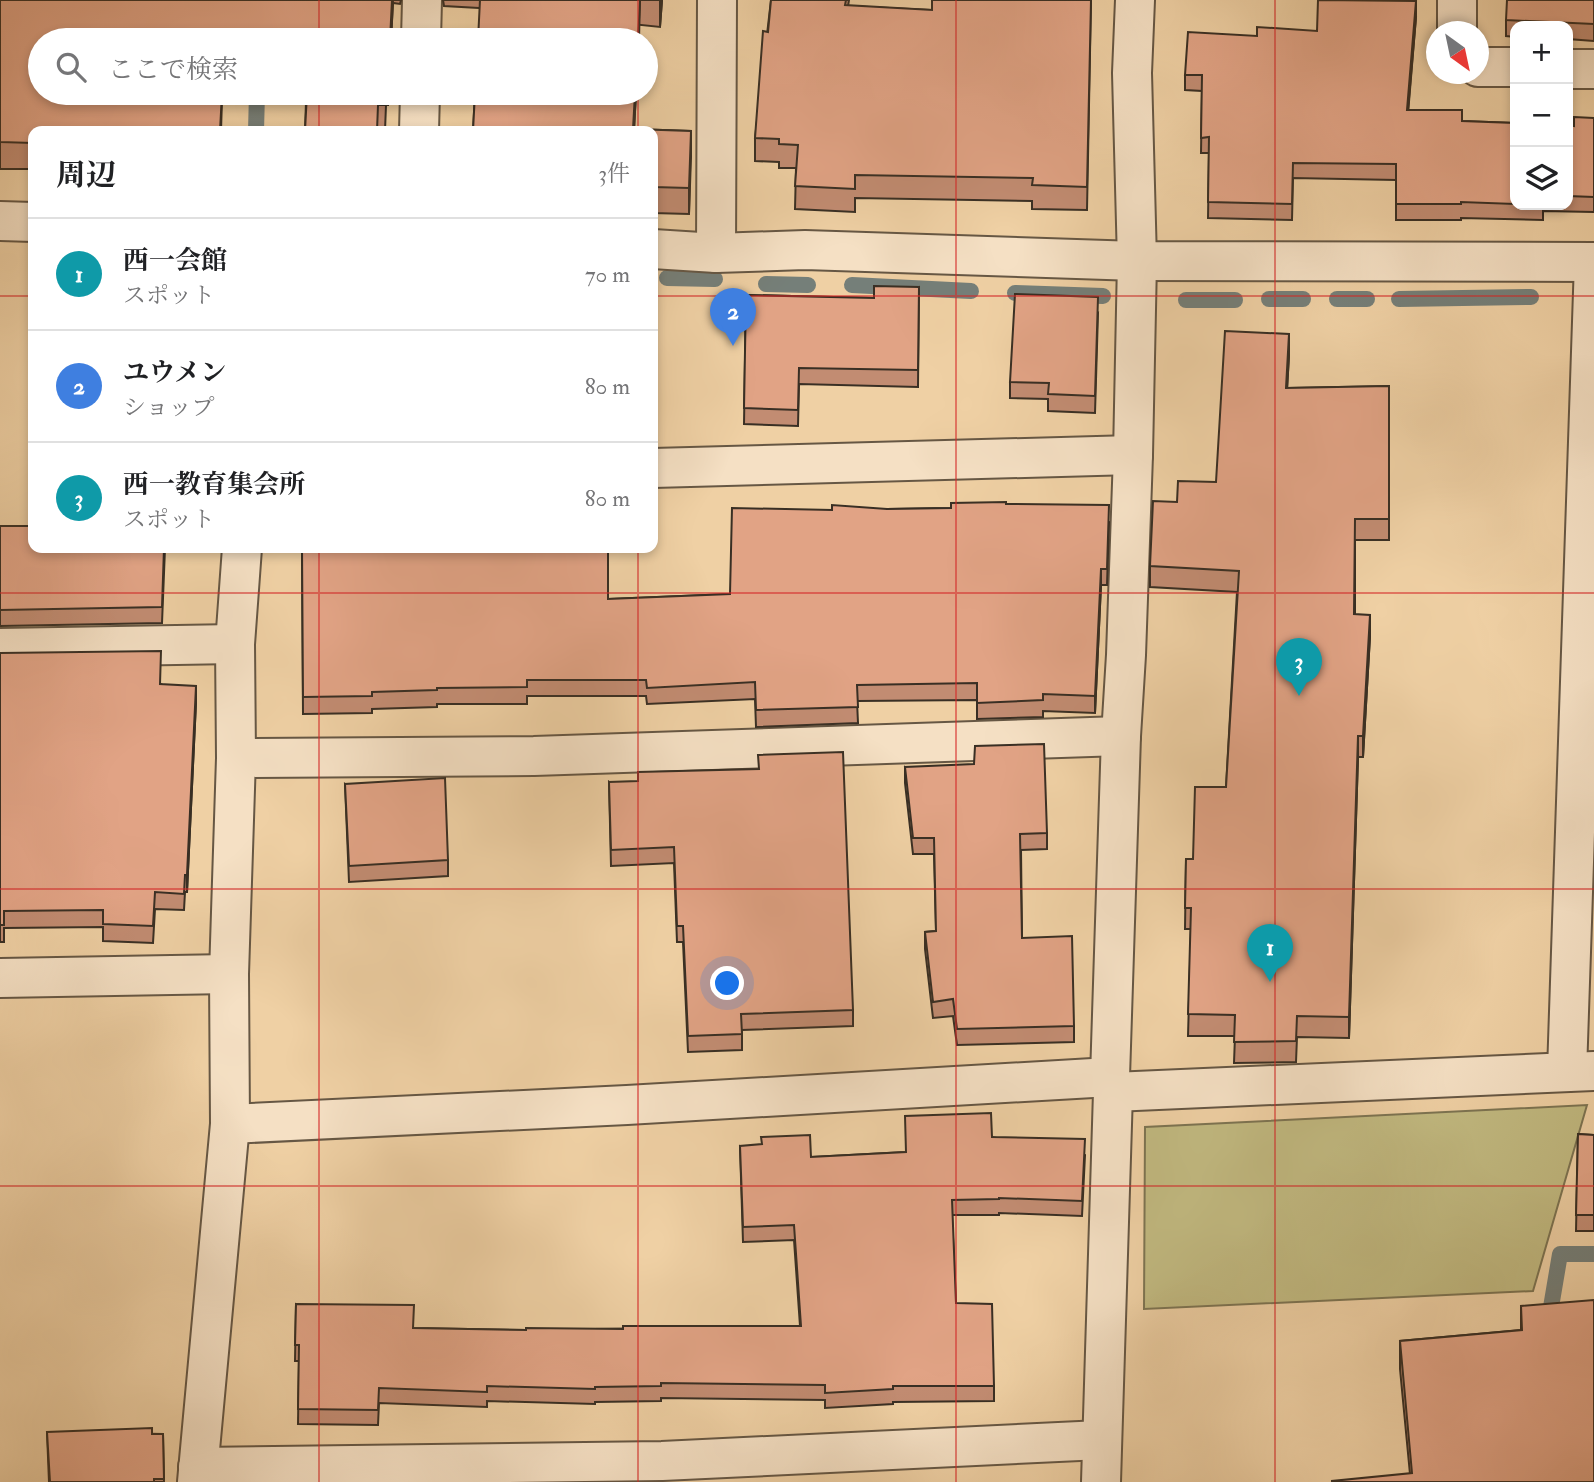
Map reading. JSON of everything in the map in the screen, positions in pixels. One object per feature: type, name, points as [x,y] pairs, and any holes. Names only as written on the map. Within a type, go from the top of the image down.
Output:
[{"type":"street","points":[[421,28],[422,0]]},
{"type":"street","points":[[716,253],[718,0]]},
{"type":"street","points":[[1101,1482],[1121,736],[1138,261],[1132,73],[1135,0]]},
{"type":"street","points":[[1457,0],[1457,21]]},
{"type":"street","points":[[1489,66],[1510,67]]},
{"type":"street","points":[[1573,69],[1594,69]]},
{"type":"street","points":[[419,126],[420,105]]},
{"type":"street","points":[[0,221],[28,222]]},
{"type":"street","points":[[230,1124],[1111,1085],[1580,1072],[1594,262],[1138,261],[805,250],[716,253],[658,249]]},
{"type":"street","points":[[658,468],[1133,455]]},
{"type":"street","points":[[242,553],[235,644],[236,758],[229,974],[230,1124],[198,1475],[662,1461],[1101,1440]]},
{"type":"street","points":[[0,648],[235,644]]},
{"type":"street","points":[[236,758],[534,756],[1121,736]]},
{"type":"street","points":[[0,978],[229,974]]},
{"type":"shaded area","points":[[1587,1105],[1533,1291],[1144,1309],[1145,1127]]},
{"type":"building","points":[[0,0],[392,0],[391,28],[28,28],[28,105],[221,105],[220,126],[28,126],[28,143],[0,142]]},
{"type":"building","points":[[480,0],[640,0],[639,28],[479,28]]},
{"type":"building","points":[[771,0],[846,0],[845,5],[932,10],[932,0],[1091,0],[1087,187],[1032,185],[1033,178],[855,175],[855,189],[795,186],[798,145],[779,144],[779,139],[755,138],[763,31],[768,32]]},
{"type":"building","points":[[1318,0],[1416,1],[1407,110],[1462,110],[1462,121],[1510,123],[1510,204],[1396,204],[1396,164],[1293,163],[1292,204],[1208,202],[1209,137],[1201,138],[1202,75],[1185,75],[1188,32],[1257,36],[1257,27],[1317,31]]},
{"type":"building","points":[[1507,0],[1594,0],[1594,24],[1506,20]]},
{"type":"building","points":[[306,105],[378,105],[377,126],[305,126]]},
{"type":"building","points":[[474,105],[634,105],[633,126],[473,126]]},
{"type":"building","points":[[1574,117],[1594,118],[1594,197],[1573,196]]},
{"type":"building","points":[[658,130],[691,131],[689,188],[658,187]]},
{"type":"building","points":[[874,286],[919,287],[918,370],[799,368],[798,410],[744,408],[746,295],[874,298]]},
{"type":"building","points":[[1015,294],[1098,297],[1095,396],[1048,394],[1049,383],[1010,382]]},
{"type":"building","points":[[1225,331],[1289,334],[1286,388],[1389,386],[1389,519],[1355,519],[1354,614],[1370,615],[1363,736],[1358,736],[1349,1017],[1297,1016],[1296,1041],[1234,1042],[1235,1015],[1188,1014],[1191,908],[1185,908],[1186,859],[1193,859],[1195,787],[1226,787],[1239,571],[1150,566],[1153,501],[1177,502],[1178,481],[1216,482]]},
{"type":"building","points":[[951,503],[1109,505],[1107,569],[1101,569],[1095,696],[1043,694],[1043,700],[977,703],[977,683],[857,685],[858,707],[756,710],[755,682],[647,688],[646,680],[527,680],[527,687],[437,688],[372,692],[372,696],[303,697],[302,553],[608,553],[608,599],[730,594],[732,508],[832,510],[832,505],[887,509],[951,508]]},
{"type":"building","points":[[0,526],[28,526],[28,553],[164,553],[162,607],[0,610]]},
{"type":"building","points":[[161,651],[160,684],[196,686],[184,894],[155,892],[153,926],[103,924],[103,910],[4,911],[4,925],[0,925],[0,653]]},
{"type":"building","points":[[1044,744],[1047,833],[1020,834],[1022,938],[1072,936],[1074,1026],[957,1029],[953,999],[933,1002],[925,932],[936,931],[934,838],[913,838],[905,767],[974,764],[975,746]]},
{"type":"building","points":[[843,752],[853,1010],[741,1014],[742,1034],[688,1036],[683,926],[677,926],[674,847],[611,850],[609,782],[638,781],[638,772],[759,769],[758,755]]},
{"type":"building","points":[[445,778],[448,860],[349,866],[345,784]]},
{"type":"building","points":[[991,1113],[992,1137],[1085,1139],[1082,1201],[999,1198],[952,1200],[956,1303],[992,1304],[994,1386],[893,1386],[893,1389],[825,1393],[825,1385],[661,1383],[661,1386],[595,1389],[487,1386],[487,1392],[379,1388],[378,1410],[298,1409],[299,1345],[295,1345],[296,1304],[414,1305],[413,1328],[526,1330],[623,1329],[623,1326],[801,1326],[794,1225],[743,1227],[740,1146],[762,1144],[761,1137],[810,1135],[811,1157],[906,1152],[905,1116]]},
{"type":"building","points":[[1578,1134],[1594,1135],[1594,1215],[1576,1215]]},
{"type":"building","points":[[1594,1300],[1594,1482],[1332,1482],[1412,1473],[1400,1341],[1522,1330],[1521,1306]]},
{"type":"building","points":[[152,1428],[152,1434],[163,1434],[164,1479],[154,1479],[154,1482],[50,1482],[47,1432]]},
{"type":"waterway","points":[[256,126],[257,105]]},
{"type":"waterway","points":[[667,278],[715,279]]},
{"type":"waterway","points":[[766,284],[808,285]]},
{"type":"waterway","points":[[852,285],[971,291]]},
{"type":"waterway","points":[[1015,293],[1103,296]]},
{"type":"waterway","points":[[1399,299],[1531,297]]},
{"type":"waterway","points":[[1269,299],[1303,299]]},
{"type":"waterway","points":[[1337,299],[1367,299]]},
{"type":"waterway","points":[[1186,300],[1235,300]]},
{"type":"waterway","points":[[1550,1313],[1560,1254],[1594,1254]]},
{"type":"place","name":"ユウメン","points":[[733,346]]},
{"type":"place","name":"西一教育集会所","points":[[1299,696]]},
{"type":"place","name":"西一会館","points":[[1270,982]]}]
